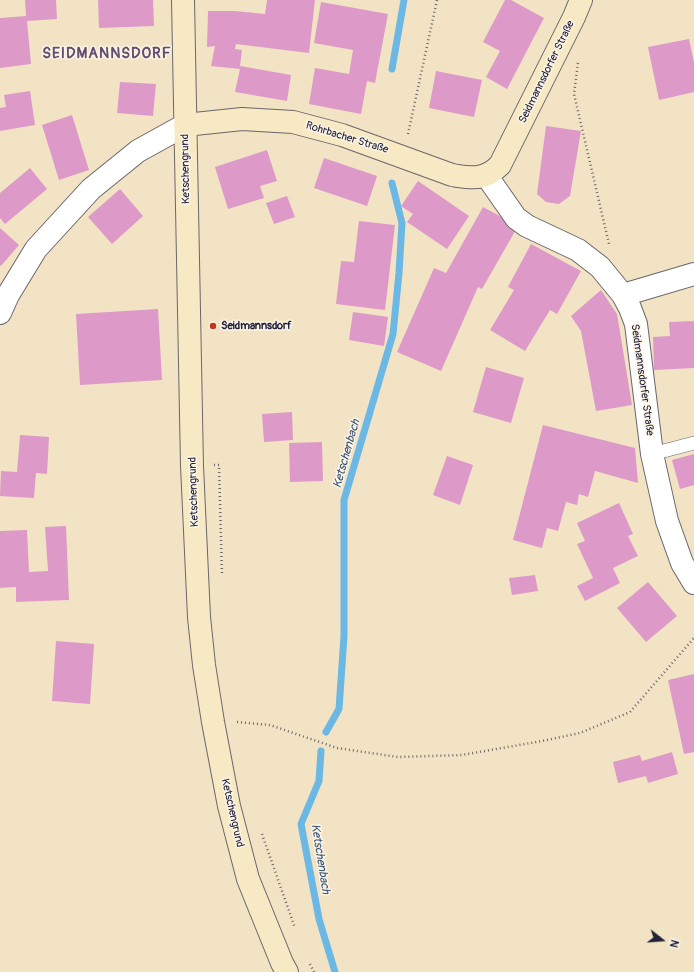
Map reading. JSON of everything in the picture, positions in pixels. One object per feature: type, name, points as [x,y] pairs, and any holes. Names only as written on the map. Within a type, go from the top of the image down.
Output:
[{"type":"street","name":"Ketschengrund","points":[[183,0],[192,466],[199,617],[204,665],[229,806],[248,879],[287,972]]},
{"type":"street","name":"Seidmannsdorfer Straße","points":[[581,0],[500,166],[493,172],[486,175],[516,218],[526,226],[578,250],[600,266],[623,295],[630,308],[636,324],[652,454],[667,521],[682,563],[694,583]]},
{"type":"street","name":"Rohrbacher Straße","points":[[0,313],[8,295],[36,249],[91,189],[138,151],[185,125],[242,119],[293,122],[342,135],[452,175],[470,178],[479,178],[486,175]]},
{"type":"street","points":[[623,295],[694,274]]},
{"type":"lane","points":[[652,454],[694,443]]},
{"type":"path","points":[[403,156],[437,0]]},
{"type":"path","points":[[578,63],[574,94],[610,248]]},
{"type":"path","points":[[192,466],[219,465],[222,582]]},
{"type":"path","points":[[213,722],[270,725],[337,748],[398,757],[462,755],[580,733],[630,712],[694,638]]},
{"type":"path","points":[[261,830],[296,931]]},
{"type":"path","points":[[308,959],[314,972]]},
{"type":"building","points":[[25,0],[56,0],[57,19],[27,21],[31,64],[0,68],[0,18],[26,16]]},
{"type":"building","points":[[98,0],[153,0],[154,26],[99,28]]},
{"type":"building","points":[[267,0],[315,0],[309,53],[236,44],[235,49],[242,50],[240,66],[291,75],[287,101],[235,92],[240,69],[211,66],[215,46],[207,47],[208,11],[235,11],[265,14]]},
{"type":"building","points":[[505,0],[511,0],[544,18],[507,89],[486,77],[500,51],[483,42]]},
{"type":"building","points":[[321,2],[388,14],[375,83],[367,81],[361,114],[309,104],[315,68],[349,74],[353,50],[314,43]]},
{"type":"building","points":[[689,39],[694,62],[694,92],[659,100],[648,47]]},
{"type":"building","points":[[436,71],[482,80],[474,117],[429,108]]},
{"type":"building","points":[[120,82],[156,84],[153,116],[117,113]]},
{"type":"building","points":[[30,91],[35,125],[0,131],[0,108],[6,107],[4,95]]},
{"type":"building","points":[[72,115],[89,170],[59,180],[42,125]]},
{"type":"building","points":[[546,126],[581,131],[570,196],[559,204],[546,202],[537,194]]},
{"type":"building","points":[[267,150],[277,181],[260,186],[264,198],[228,209],[215,167]]},
{"type":"building","points":[[324,158],[377,176],[367,206],[314,188]]},
{"type":"building","points":[[30,168],[47,189],[5,224],[0,218],[0,193]]},
{"type":"building","points":[[418,181],[469,216],[447,249],[407,222],[413,214],[401,206]]},
{"type":"building","points":[[120,189],[143,216],[112,244],[88,217]]},
{"type":"building","points":[[287,196],[295,217],[274,224],[266,203]]},
{"type":"building","points":[[483,207],[518,226],[482,289],[478,287],[441,371],[397,352],[434,268],[446,273]]},
{"type":"building","points":[[359,221],[395,225],[385,310],[336,304],[341,261],[354,262]]},
{"type":"building","points":[[0,228],[19,245],[1,266],[0,265]]},
{"type":"building","points":[[531,244],[581,271],[557,314],[550,310],[525,351],[490,330],[514,290],[508,287]]},
{"type":"building","points":[[601,290],[617,314],[632,405],[596,411],[581,331],[571,316]]},
{"type":"building","points":[[158,309],[162,380],[80,385],[76,314]]},
{"type":"building","points":[[353,312],[388,317],[384,346],[349,340]]},
{"type":"building","points":[[694,321],[694,368],[654,370],[653,337],[670,336],[669,322]]},
{"type":"building","points":[[486,367],[524,378],[511,423],[473,412]]},
{"type":"building","points":[[292,412],[293,440],[264,442],[262,414]]},
{"type":"building","points":[[543,425],[635,448],[638,483],[595,471],[588,497],[579,494],[577,505],[566,502],[558,531],[547,528],[542,548],[513,540]]},
{"type":"building","points":[[20,435],[49,437],[47,474],[36,473],[34,498],[0,496],[1,471],[17,472]]},
{"type":"building","points":[[322,442],[323,481],[290,482],[289,443]]},
{"type":"building","points":[[694,454],[694,485],[680,489],[672,460]]},
{"type":"building","points":[[447,456],[473,465],[460,505],[433,495]]},
{"type":"building","points":[[619,503],[633,534],[628,536],[638,556],[613,568],[620,583],[585,601],[577,586],[593,578],[577,544],[585,541],[577,523]]},
{"type":"building","points":[[66,526],[69,600],[16,602],[16,587],[0,588],[0,531],[27,530],[29,572],[48,571],[45,527]]},
{"type":"building","points":[[535,575],[538,591],[512,595],[509,578]]},
{"type":"building","points":[[648,582],[677,616],[646,642],[617,608]]},
{"type":"building","points":[[56,641],[94,644],[90,704],[52,701]]},
{"type":"building","points":[[694,674],[694,752],[684,754],[668,680]]},
{"type":"building","points":[[672,752],[678,774],[648,783],[646,776],[618,783],[613,762],[640,755],[642,761]]},
{"type":"waterway","name":"Ketschenbach","points":[[392,69],[404,0]]},
{"type":"waterway","name":"Ketschenbach","points":[[326,732],[339,709],[344,636],[344,500],[393,334],[402,223],[392,183]]},
{"type":"waterway","name":"Ketschenbach","points":[[321,751],[319,781],[301,824],[319,919],[335,972]]},
{"type":"place","name":"Seidmannsdorf","points":[[213,326]]},
{"type":"district","name":"SEIDMANNSDORF","points":[[107,54]]}]
